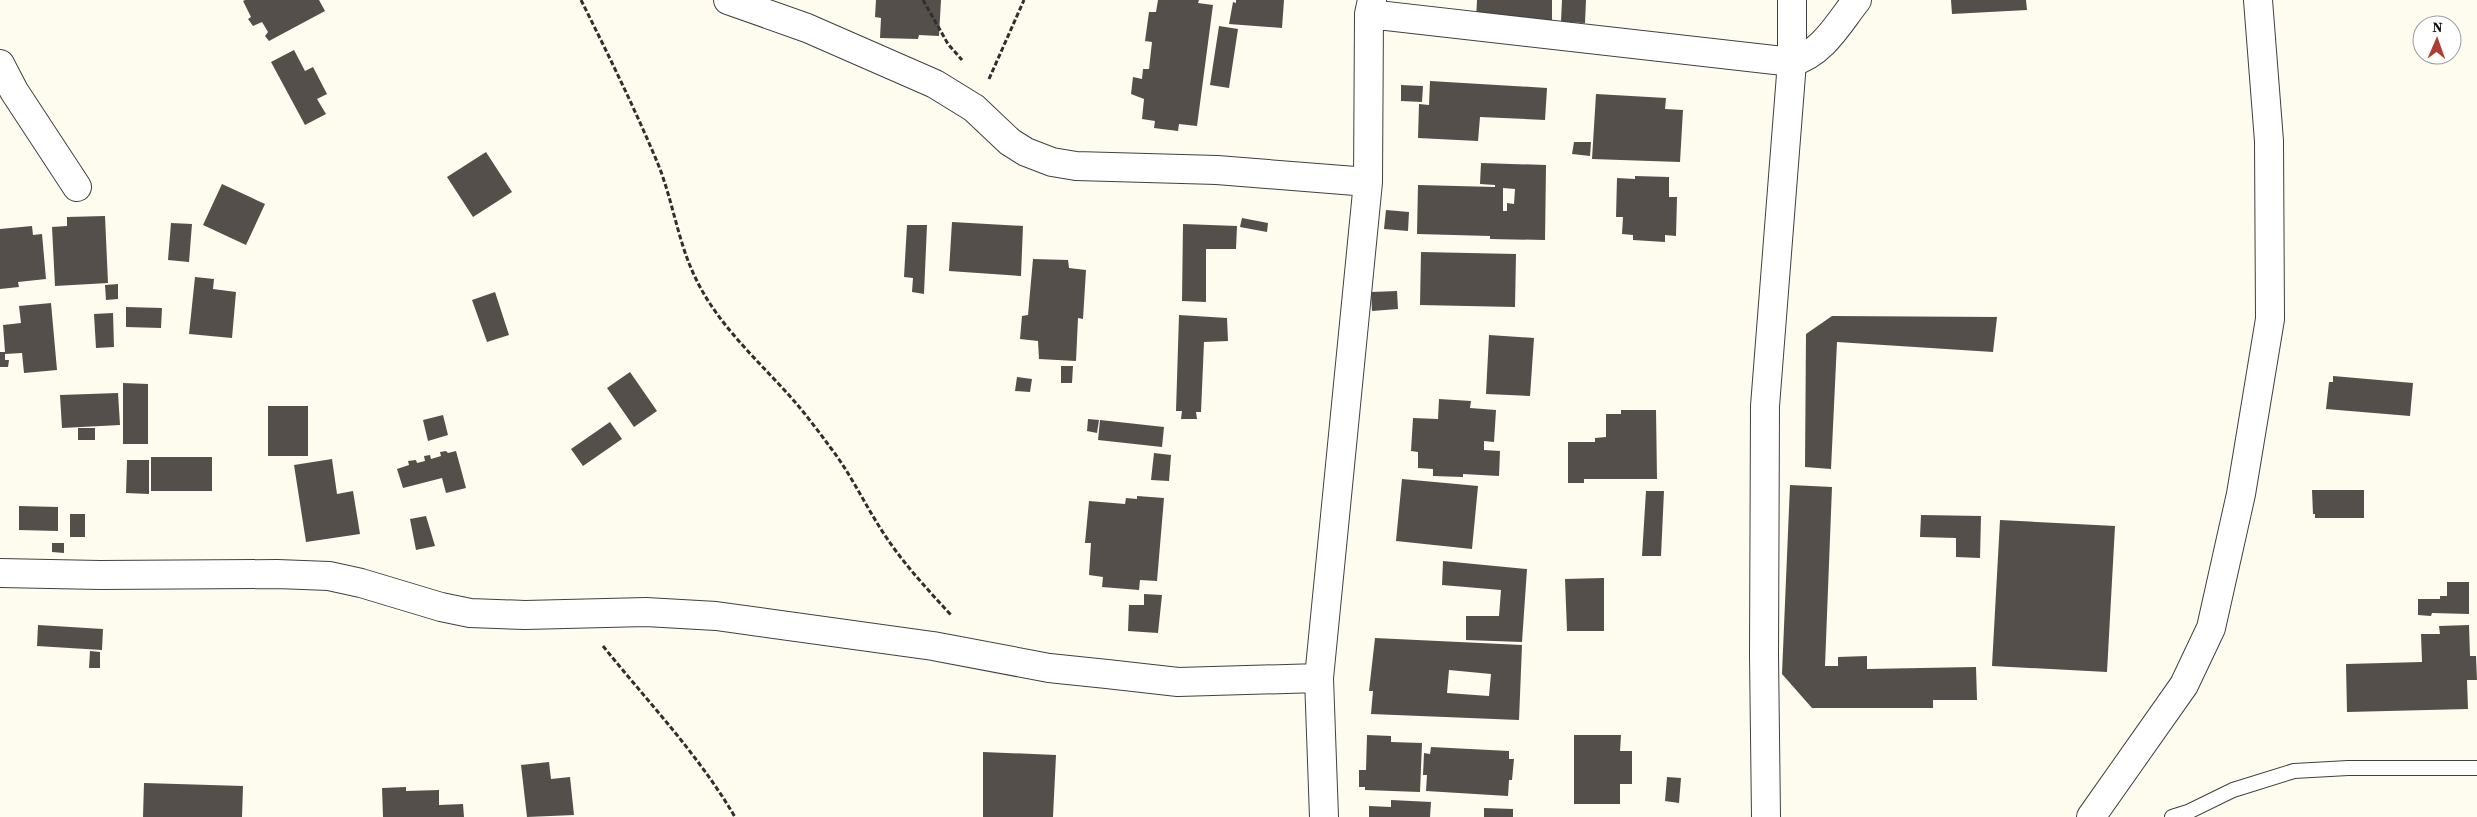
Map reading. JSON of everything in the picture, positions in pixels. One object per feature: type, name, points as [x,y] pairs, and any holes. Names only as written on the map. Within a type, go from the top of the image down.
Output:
[{"type":"street","points":[[728,0],[807,28],[935,84],[974,108],[1010,142],[1026,152],[1052,162],[1076,166],[1217,170],[1368,182]]},
{"type":"street","points":[[1766,817],[1764,655],[1765,406],[1792,62],[1792,0]]},
{"type":"street","points":[[1324,817],[1319,678],[1368,182],[1371,7],[1792,62],[1808,56],[1822,45],[1857,0]]},
{"type":"street","points":[[2091,817],[2184,685],[2210,628],[2241,494],[2270,319],[2269,141],[2258,0]]},
{"type":"street","points":[[0,64],[14,91],[77,187]]},
{"type":"street","points":[[0,573],[100,575],[277,574],[329,576],[368,584],[441,607],[470,613],[577,614],[646,612],[716,616],[933,646],[1049,668],[1178,682],[1319,678]]},
{"type":"lane","points":[[2172,817],[2188,812],[2233,790],[2294,771],[2348,768],[2477,768]]},
{"type":"path","points":[[581,0],[610,58],[658,165],[686,256],[696,280],[729,329],[796,403],[832,449],[853,478],[884,533],[902,559],[952,616]]},
{"type":"path","points":[[923,0],[948,44],[966,66]]},
{"type":"path","points":[[974,108],[1005,45],[1024,0]]},
{"type":"path","points":[[577,614],[689,749],[716,785],[735,817]]},
{"type":"building","points":[[319,0],[325,11],[269,41],[265,36],[268,32],[262,22],[253,26],[248,19],[251,17],[243,1]]},
{"type":"building","points":[[876,0],[941,0],[939,36],[919,35],[918,39],[880,38],[881,18],[875,17]]},
{"type":"building","points":[[1158,0],[1199,0],[1198,3],[1213,5],[1197,126],[1179,124],[1178,131],[1154,128],[1155,121],[1142,119],[1144,99],[1131,94],[1133,77],[1142,79],[1143,69],[1149,69],[1152,42],[1145,41],[1149,12],[1156,12]]},
{"type":"building","points":[[1236,0],[1284,0],[1282,28],[1229,24],[1233,2],[1236,3]]},
{"type":"building","points":[[1477,0],[1552,0],[1552,23],[1476,21]]},
{"type":"building","points":[[1562,0],[1586,0],[1585,23],[1561,22]]},
{"type":"building","points":[[1951,0],[2026,0],[2027,10],[1952,14]]},
{"type":"building","points":[[1219,26],[1238,29],[1229,88],[1210,85]]},
{"type":"building","points":[[294,50],[305,71],[313,67],[327,94],[317,99],[326,114],[305,125],[271,62]]},
{"type":"building","points":[[1430,81],[1547,88],[1545,120],[1480,117],[1478,141],[1418,138],[1419,104],[1429,105]]},
{"type":"building","points":[[1401,85],[1423,86],[1422,102],[1401,101]]},
{"type":"building","points":[[1596,94],[1666,98],[1665,109],[1683,110],[1680,162],[1592,159]]},
{"type":"building","points":[[1574,142],[1591,142],[1590,156],[1572,154]]},
{"type":"building","points":[[486,152],[512,192],[473,217],[447,177]]},
{"type":"building","points":[[1481,163],[1546,165],[1545,240],[1490,239],[1490,236],[1417,234],[1418,185],[1495,187],[1495,185],[1480,184]],"holes":[[[1503,188],[1515,189],[1514,204],[1507,203],[1507,211],[1503,211]]]},
{"type":"building","points":[[1635,176],[1669,177],[1669,197],[1677,197],[1676,236],[1665,235],[1665,242],[1633,240],[1633,235],[1622,234],[1623,217],[1616,217],[1617,178],[1635,179]]},
{"type":"building","points":[[222,184],[265,204],[246,245],[203,225]]},
{"type":"building","points":[[1386,210],[1409,212],[1408,231],[1384,229]]},
{"type":"building","points":[[105,216],[108,283],[55,286],[52,227],[67,226],[67,217]]},
{"type":"building","points":[[1242,218],[1268,223],[1267,232],[1240,227]]},
{"type":"building","points":[[952,222],[1023,226],[1021,276],[949,271]]},
{"type":"building","points":[[171,223],[192,224],[189,262],[168,260]]},
{"type":"building","points":[[1183,224],[1237,226],[1236,249],[1206,249],[1206,302],[1182,301]]},
{"type":"building","points":[[907,225],[927,225],[924,294],[912,292],[913,278],[904,277]]},
{"type":"building","points":[[32,226],[33,235],[42,234],[46,279],[18,282],[19,287],[0,289],[0,229]]},
{"type":"building","points":[[1421,252],[1516,254],[1515,307],[1420,305]]},
{"type":"building","points":[[1033,259],[1068,260],[1069,268],[1086,270],[1083,319],[1078,318],[1076,361],[1039,359],[1038,341],[1020,339],[1022,316],[1028,315]]},
{"type":"building","points":[[195,277],[214,279],[213,289],[236,292],[232,338],[189,334]]},
{"type":"building","points":[[118,284],[118,299],[106,300],[105,285]]},
{"type":"building","points":[[1397,291],[1398,309],[1372,311],[1371,292]]},
{"type":"building","points":[[495,292],[509,335],[487,342],[472,300]]},
{"type":"building","points":[[51,303],[57,370],[24,373],[22,353],[5,354],[5,360],[9,360],[8,367],[0,367],[0,352],[5,352],[3,325],[21,323],[19,306]]},
{"type":"building","points":[[126,307],[162,308],[161,328],[126,327]]},
{"type":"building","points":[[113,313],[114,347],[96,348],[94,314]]},
{"type":"building","points":[[1179,315],[1227,318],[1228,341],[1204,342],[1201,412],[1196,412],[1197,419],[1181,419],[1182,411],[1176,411]]},
{"type":"building","points":[[1832,316],[1997,317],[1993,352],[1837,342],[1831,469],[1805,467],[1806,334]]},
{"type":"building","points":[[1489,335],[1534,338],[1530,396],[1486,394]]},
{"type":"building","points":[[1061,366],[1073,366],[1072,383],[1061,383]]},
{"type":"building","points":[[630,372],[657,411],[634,427],[607,388]]},
{"type":"building","points":[[2333,376],[2413,383],[2410,416],[2326,409],[2329,382],[2333,382]]},
{"type":"building","points":[[1017,377],[1032,379],[1030,392],[1015,391]]},
{"type":"building","points":[[123,383],[148,384],[148,444],[123,444]]},
{"type":"building","points":[[118,393],[120,425],[62,428],[60,395]]},
{"type":"building","points":[[1439,399],[1471,401],[1470,408],[1496,410],[1494,442],[1484,441],[1484,450],[1500,451],[1499,476],[1463,474],[1463,477],[1433,476],[1433,469],[1418,468],[1418,452],[1411,451],[1413,418],[1438,419]]},
{"type":"building","points":[[268,406],[308,406],[308,456],[268,456]]},
{"type":"building","points":[[1621,410],[1656,410],[1657,479],[1584,479],[1584,483],[1568,483],[1568,442],[1595,442],[1595,438],[1606,437],[1606,414],[1621,414]]},
{"type":"building","points":[[443,415],[448,435],[428,441],[423,420]]},
{"type":"building","points":[[1088,419],[1099,420],[1097,433],[1087,431]]},
{"type":"building","points":[[1100,420],[1164,427],[1162,447],[1098,440]]},
{"type":"building","points":[[610,422],[622,439],[583,466],[571,449]]},
{"type":"building","points":[[78,428],[95,428],[95,440],[78,440]]},
{"type":"building","points":[[446,451],[448,453],[456,451],[466,488],[446,493],[442,478],[403,488],[397,469],[409,465],[408,461],[416,460],[417,463],[425,461],[424,456],[430,455],[431,459],[441,456],[440,452]]},
{"type":"building","points":[[1154,453],[1171,455],[1169,481],[1151,480]]},
{"type":"building","points":[[151,457],[212,457],[212,491],[151,491]]},
{"type":"building","points":[[332,459],[337,494],[353,491],[360,534],[306,542],[294,465]]},
{"type":"building","points":[[127,460],[149,460],[149,494],[126,493]]},
{"type":"building","points":[[1402,479],[1478,486],[1472,549],[1396,541]]},
{"type":"building","points":[[1790,485],[1832,487],[1825,666],[1838,666],[1838,657],[1867,656],[1867,669],[1976,667],[1977,700],[1933,700],[1933,708],[1812,708],[1782,674]]},
{"type":"building","points":[[2312,490],[2364,490],[2364,518],[2315,518],[2315,514],[2313,514]]},
{"type":"building","points":[[1646,491],[1664,491],[1661,556],[1642,556]]},
{"type":"building","points":[[1137,496],[1164,498],[1157,581],[1140,580],[1139,590],[1102,587],[1103,577],[1089,575],[1091,543],[1085,543],[1089,501],[1125,504],[1126,498],[1137,499]]},
{"type":"building","points":[[19,506],[58,507],[58,531],[19,530]]},
{"type":"building","points":[[70,514],[85,514],[85,537],[70,537]]},
{"type":"building","points":[[1921,515],[1981,516],[1980,558],[1956,557],[1956,538],[1920,537]]},
{"type":"building","points":[[426,516],[435,546],[416,550],[410,519]]},
{"type":"building","points":[[2000,520],[2115,526],[2107,672],[1992,666]]},
{"type":"building","points":[[52,543],[64,543],[64,553],[52,552]]},
{"type":"building","points":[[1443,561],[1527,569],[1522,642],[1466,640],[1466,616],[1499,616],[1501,590],[1442,585]]},
{"type":"building","points":[[1604,578],[1604,631],[1567,631],[1565,579]]},
{"type":"building","points":[[2447,582],[2469,582],[2469,614],[2432,613],[2431,616],[2418,615],[2418,599],[2440,599],[2440,596],[2447,596]]},
{"type":"building","points":[[1144,594],[1162,595],[1158,633],[1128,631],[1129,605],[1144,605]]},
{"type":"building","points":[[38,625],[103,629],[102,650],[37,646]]},
{"type":"building","points":[[2469,625],[2470,656],[2476,656],[2477,680],[2467,680],[2468,709],[2347,712],[2346,664],[2422,662],[2421,634],[2440,634],[2439,626]]},
{"type":"building","points":[[1375,638],[1522,645],[1519,720],[1371,714],[1373,691],[1369,691]],"holes":[[[1449,670],[1491,674],[1489,696],[1447,693]]]},
{"type":"building","points":[[90,651],[100,652],[100,668],[89,668]]},
{"type":"building","points":[[1367,735],[1391,736],[1391,742],[1422,743],[1420,792],[1365,790],[1365,787],[1359,787],[1359,770],[1366,770]]},
{"type":"building","points":[[1574,735],[1621,735],[1620,751],[1632,751],[1632,784],[1620,784],[1620,804],[1574,804]]},
{"type":"building","points":[[1431,747],[1509,751],[1509,759],[1514,759],[1512,780],[1509,780],[1508,796],[1426,791],[1427,775],[1423,775],[1424,753],[1430,754]]},
{"type":"building","points":[[983,752],[1056,755],[1053,817],[983,817]]},
{"type":"building","points":[[549,762],[551,779],[570,777],[574,815],[527,817],[521,765]]},
{"type":"building","points":[[1667,777],[1681,778],[1679,803],[1665,801]]},
{"type":"building","points":[[144,783],[243,786],[242,817],[143,817]]},
{"type":"building","points":[[406,787],[406,791],[439,790],[439,805],[463,804],[464,817],[383,817],[382,788]]},
{"type":"building","points":[[1391,800],[1431,802],[1430,817],[1369,817],[1369,806],[1391,807]]},
{"type":"building","points":[[1484,808],[1513,809],[1513,817],[1484,817]]}]
